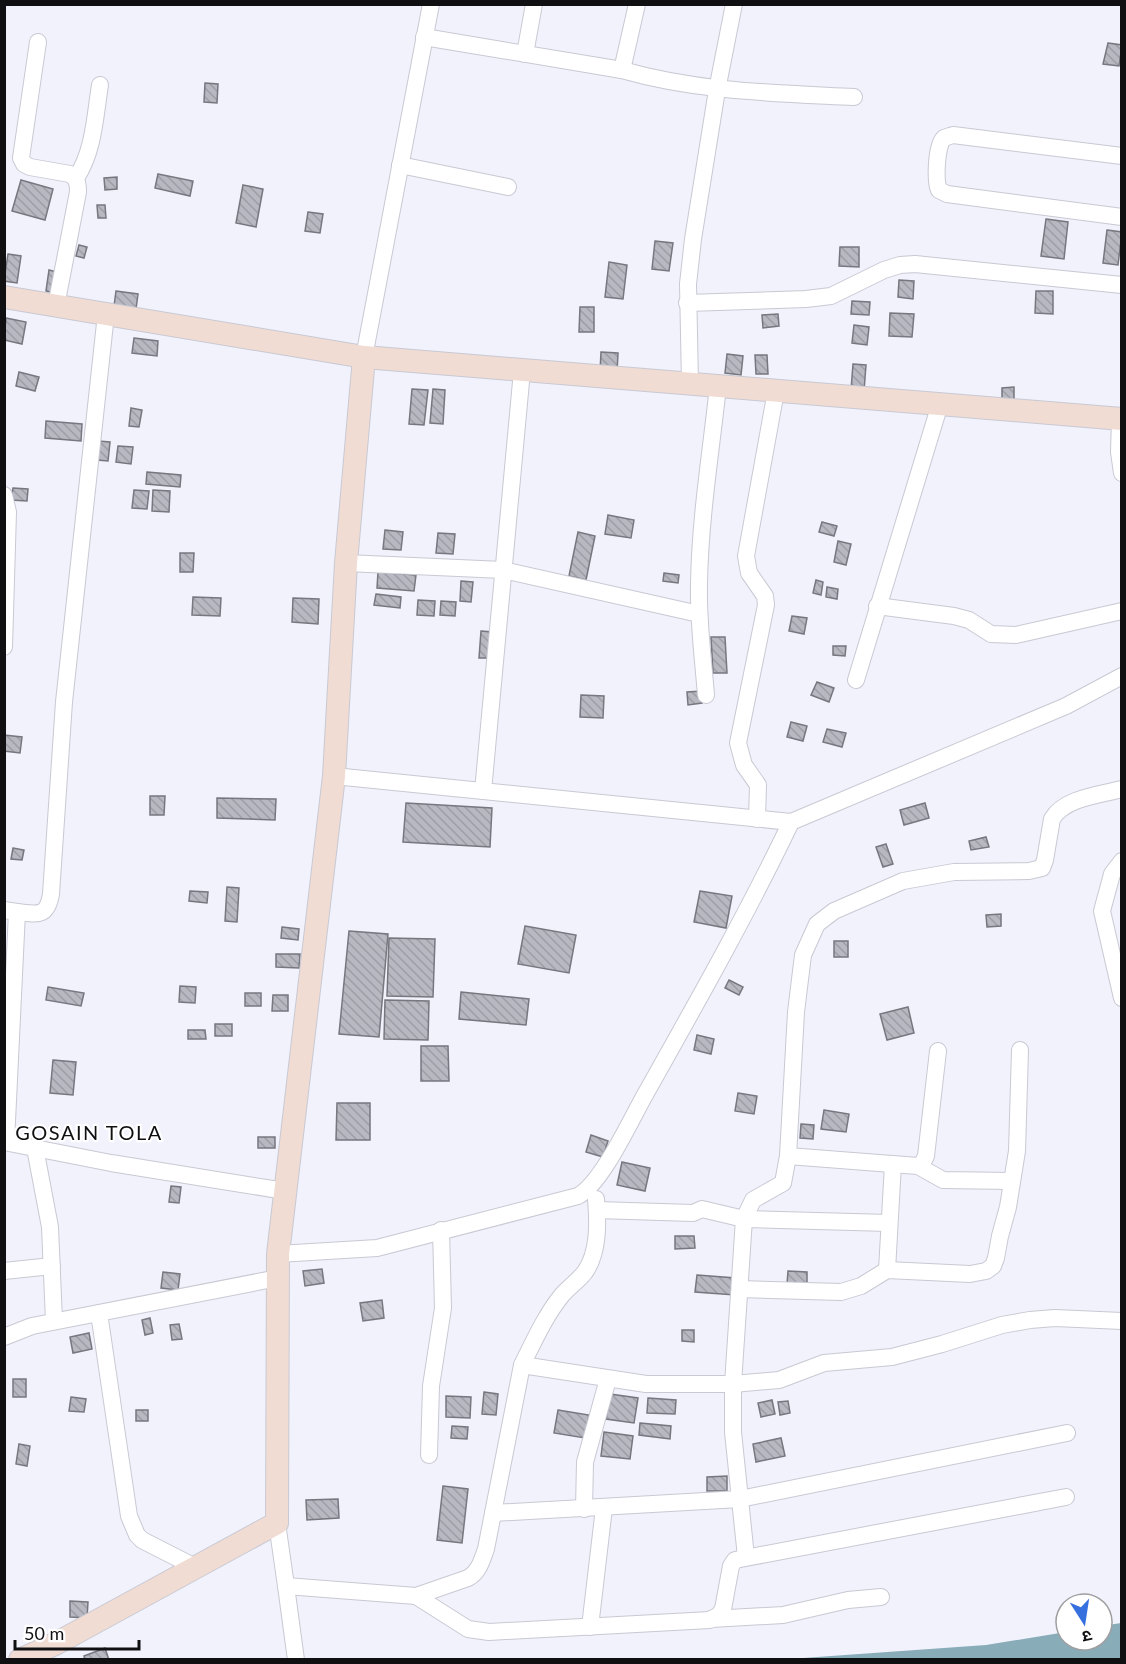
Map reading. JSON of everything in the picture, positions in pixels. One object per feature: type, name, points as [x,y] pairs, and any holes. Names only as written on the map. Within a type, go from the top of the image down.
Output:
[{"type":"street","points":[[296,1659],[277,1523],[278,1254],[334,776],[346,563],[364,357],[431,4]]},
{"type":"street","points":[[525,54],[534,4]]},
{"type":"street","points":[[622,70],[637,4]]},
{"type":"street","points":[[690,384],[687,303],[693,239],[717,90],[734,4]]},
{"type":"street","points":[[424,37],[622,70],[653,79],[717,90],[854,97]]},
{"type":"street","points":[[38,42],[21,158],[24,164],[70,174],[76,178]]},
{"type":"street","points":[[56,306],[78,192],[76,178],[90,147],[100,85]]},
{"type":"street","points":[[1122,156],[953,135],[945,137],[940,144],[936,182],[939,190],[947,194],[1122,217]]},
{"type":"street","points":[[400,165],[508,187]]},
{"type":"street","points":[[687,303],[831,296],[884,270],[915,264],[1122,285]]},
{"type":"street","points":[[4,297],[364,357],[1121,419],[1119,452],[1122,473]]},
{"type":"street","points":[[106,314],[64,702],[49,907],[45,912],[37,914],[11,911],[5,1142],[111,1163],[285,1191]]},
{"type":"street","points":[[483,791],[522,371]]},
{"type":"street","points":[[706,695],[699,614],[700,553],[718,386]]},
{"type":"street","points":[[757,819],[758,785],[744,765],[738,743],[766,605],[765,596],[748,573],[746,556],[776,391]]},
{"type":"street","points":[[856,680],[940,404]]},
{"type":"street","points":[[4,495],[8,512],[4,647]]},
{"type":"street","points":[[346,563],[503,570],[699,614]]},
{"type":"street","points":[[877,606],[954,616],[969,620],[991,633],[1004,635],[1016,635],[1122,611]]},
{"type":"street","points":[[334,776],[791,822],[1066,706],[1122,676]]},
{"type":"street","points":[[746,1557],[733,1432],[733,1384],[744,1219],[753,1200],[783,1183],[788,1156],[796,1012],[803,955],[817,924],[834,911],[903,881],[954,872],[1029,871],[1042,868],[1055,813],[1064,805],[1122,789]]},
{"type":"street","points":[[278,1254],[377,1248],[578,1196],[588,1190],[764,877],[791,822]]},
{"type":"street","points":[[1122,861],[1112,874],[1102,910],[1122,998]]},
{"type":"street","points":[[740,1289],[841,1292],[861,1286],[887,1270],[970,1274],[986,1271],[993,1266],[1017,1151],[1020,1050]]},
{"type":"street","points":[[918,1166],[922,1164],[926,1156],[938,1051]]},
{"type":"street","points":[[35,1148],[50,1227],[54,1321]]},
{"type":"street","points":[[788,1156],[918,1166],[944,1180],[1012,1181]]},
{"type":"street","points":[[887,1270],[893,1164]]},
{"type":"street","points":[[286,1586],[416,1596],[474,1574],[486,1549],[522,1365],[544,1322],[562,1295],[585,1272],[595,1249],[597,1210],[594,1183]]},
{"type":"street","points":[[597,1210],[693,1213],[702,1209],[744,1219],[890,1223]]},
{"type":"street","points":[[429,1455],[431,1386],[443,1308],[441,1230]]},
{"type":"street","points":[[4,1271],[52,1266]]},
{"type":"street","points":[[4,1337],[32,1326],[54,1321],[278,1278]]},
{"type":"street","points":[[99,1313],[129,1516],[136,1535],[195,1567]]},
{"type":"street","points":[[522,1365],[646,1384],[733,1384],[779,1380],[824,1364],[892,1357],[1002,1325],[1030,1320],[1055,1318],[1122,1321]]},
{"type":"street","points":[[584,1509],[585,1462],[608,1378]]},
{"type":"street","points":[[493,1513],[740,1499],[1067,1433]]},
{"type":"street","points":[[710,1620],[719,1615],[723,1609],[731,1566],[735,1560],[1066,1497]]},
{"type":"street","points":[[590,1627],[604,1508]]},
{"type":"street","points":[[20,1659],[57,1643],[277,1523]]},
{"type":"street","points":[[416,1596],[468,1629],[489,1632],[783,1615],[848,1600],[880,1597]]},
{"type":"water","points":[[1121,1623],[1121,1659],[789,1659],[986,1645],[1054,1634],[1054,1652],[1114,1652],[1114,1624]]},
{"type":"building","points":[[1108,43],[1122,45],[1119,66],[1103,64]]},
{"type":"building","points":[[205,83],[218,84],[217,103],[204,102]]},
{"type":"building","points":[[158,174],[193,181],[190,196],[155,188]]},
{"type":"building","points":[[117,177],[117,189],[105,190],[104,178]]},
{"type":"building","points":[[21,180],[53,189],[45,220],[12,211]]},
{"type":"building","points":[[243,185],[263,189],[256,227],[236,223]]},
{"type":"building","points":[[97,205],[105,205],[106,218],[98,218]]},
{"type":"building","points":[[308,212],[323,214],[320,233],[305,231]]},
{"type":"building","points":[[1046,219],[1068,222],[1064,259],[1041,256]]},
{"type":"building","points":[[1107,230],[1122,232],[1118,265],[1103,263]]},
{"type":"building","points":[[655,241],[673,243],[669,271],[652,269]]},
{"type":"building","points":[[79,245],[87,247],[84,258],[76,256]]},
{"type":"building","points":[[840,247],[859,247],[859,267],[839,266]]},
{"type":"building","points":[[8,254],[21,256],[17,283],[4,281]]},
{"type":"building","points":[[609,262],[627,265],[623,299],[605,297]]},
{"type":"building","points":[[49,270],[57,272],[54,293],[46,291]]},
{"type":"building","points":[[899,280],[914,281],[913,299],[898,297]]},
{"type":"building","points":[[116,291],[138,294],[136,309],[114,306]]},
{"type":"building","points":[[1036,291],[1053,291],[1053,314],[1035,313]]},
{"type":"building","points":[[852,301],[870,302],[869,315],[851,314]]},
{"type":"building","points":[[580,307],[594,307],[594,332],[579,332]]},
{"type":"building","points":[[890,313],[914,314],[912,337],[889,336]]},
{"type":"building","points":[[778,314],[779,326],[763,328],[762,315]]},
{"type":"building","points":[[6,318],[26,322],[22,344],[4,340]]},
{"type":"building","points":[[854,325],[869,327],[867,345],[852,343]]},
{"type":"building","points":[[134,338],[158,341],[157,356],[132,353]]},
{"type":"building","points":[[601,352],[618,353],[617,373],[600,372]]},
{"type":"building","points":[[727,354],[743,356],[741,375],[725,373]]},
{"type":"building","points":[[755,355],[767,355],[768,374],[756,374]]},
{"type":"building","points":[[853,364],[866,365],[864,391],[851,390]]},
{"type":"building","points":[[19,372],[39,377],[35,391],[16,386]]},
{"type":"building","points":[[1014,387],[1014,402],[1002,402],[1002,388]]},
{"type":"building","points":[[412,389],[428,390],[424,425],[409,424]]},
{"type":"building","points":[[433,389],[445,390],[443,424],[430,423]]},
{"type":"building","points":[[131,408],[142,410],[139,427],[129,426]]},
{"type":"building","points":[[46,421],[82,424],[81,441],[45,438]]},
{"type":"building","points":[[98,441],[110,442],[108,461],[97,460]]},
{"type":"building","points":[[118,446],[133,447],[131,464],[116,462]]},
{"type":"building","points":[[147,472],[181,475],[180,487],[146,484]]},
{"type":"building","points":[[13,488],[28,489],[27,501],[11,500]]},
{"type":"building","points":[[134,490],[149,491],[147,509],[132,508]]},
{"type":"building","points":[[153,490],[170,491],[169,512],[152,511]]},
{"type":"building","points":[[608,515],[634,520],[631,538],[605,534]]},
{"type":"building","points":[[822,522],[837,526],[834,536],[819,532]]},
{"type":"building","points":[[385,530],[403,532],[401,550],[383,549]]},
{"type":"building","points":[[578,532],[595,536],[586,580],[569,576]]},
{"type":"building","points":[[438,533],[455,534],[453,554],[436,553]]},
{"type":"building","points":[[838,541],[851,544],[846,565],[834,562]]},
{"type":"building","points":[[180,553],[194,553],[193,572],[180,572]]},
{"type":"building","points":[[378,572],[416,575],[414,591],[377,588]]},
{"type":"building","points":[[664,573],[679,575],[678,583],[663,581]]},
{"type":"building","points":[[816,580],[823,582],[821,595],[813,593]]},
{"type":"building","points":[[461,581],[473,582],[471,602],[460,601]]},
{"type":"building","points":[[827,587],[838,589],[837,599],[826,597]]},
{"type":"building","points":[[376,594],[401,597],[400,608],[374,605]]},
{"type":"building","points":[[193,597],[221,598],[220,616],[192,615]]},
{"type":"building","points":[[293,598],[319,599],[318,624],[292,622]]},
{"type":"building","points":[[418,600],[435,601],[434,616],[417,615]]},
{"type":"building","points":[[441,601],[456,602],[455,616],[440,615]]},
{"type":"building","points":[[792,616],[807,618],[804,634],[789,631]]},
{"type":"building","points":[[481,631],[493,632],[491,658],[479,658]]},
{"type":"building","points":[[711,637],[725,637],[727,673],[713,673]]},
{"type":"building","points":[[833,646],[846,646],[845,656],[833,655]]},
{"type":"building","points":[[817,682],[834,688],[829,702],[811,695]]},
{"type":"building","points":[[702,691],[702,703],[688,705],[687,692]]},
{"type":"building","points":[[581,695],[604,696],[603,718],[580,717]]},
{"type":"building","points":[[791,722],[807,726],[803,741],[787,737]]},
{"type":"building","points":[[827,729],[846,733],[842,747],[823,742]]},
{"type":"building","points":[[4,735],[22,737],[20,753],[4,751]]},
{"type":"building","points":[[150,796],[165,796],[164,815],[150,815]]},
{"type":"building","points":[[217,798],[276,799],[275,820],[217,818]]},
{"type":"building","points":[[406,803],[492,808],[490,847],[403,842]]},
{"type":"building","points":[[925,803],[929,818],[904,825],[900,810]]},
{"type":"building","points":[[986,837],[989,847],[971,850],[969,841]]},
{"type":"building","points":[[886,844],[893,864],[883,867],[876,847]]},
{"type":"building","points":[[13,848],[24,850],[22,860],[11,859]]},
{"type":"building","points":[[227,887],[239,888],[237,922],[225,921]]},
{"type":"building","points":[[190,891],[208,892],[207,903],[189,901]]},
{"type":"building","points":[[700,891],[732,896],[726,928],[694,922]]},
{"type":"building","points":[[1001,914],[1001,926],[987,927],[986,915]]},
{"type":"building","points":[[525,926],[576,935],[569,973],[518,964]]},
{"type":"building","points":[[282,927],[299,929],[298,940],[281,938]]},
{"type":"building","points":[[349,931],[388,934],[379,1037],[339,1034]]},
{"type":"building","points":[[389,938],[435,939],[433,997],[387,996]]},
{"type":"building","points":[[834,941],[848,941],[848,957],[834,957]]},
{"type":"building","points":[[276,954],[300,954],[299,968],[276,967]]},
{"type":"building","points":[[729,980],[743,987],[739,995],[725,988]]},
{"type":"building","points":[[180,986],[196,987],[195,1003],[179,1002]]},
{"type":"building","points":[[48,987],[84,993],[81,1006],[46,1000]]},
{"type":"building","points":[[461,992],[529,999],[526,1025],[459,1019]]},
{"type":"building","points":[[245,993],[261,993],[261,1006],[245,1006]]},
{"type":"building","points":[[273,995],[288,995],[288,1011],[272,1011]]},
{"type":"building","points":[[385,1000],[429,1001],[428,1040],[384,1039]]},
{"type":"building","points":[[908,1007],[914,1033],[887,1040],[880,1014]]},
{"type":"building","points":[[215,1024],[232,1024],[232,1036],[215,1036]]},
{"type":"building","points":[[188,1030],[205,1030],[206,1039],[188,1039]]},
{"type":"building","points":[[697,1035],[714,1039],[711,1054],[694,1050]]},
{"type":"building","points":[[421,1046],[448,1046],[449,1081],[421,1081]]},
{"type":"building","points":[[53,1060],[76,1062],[73,1095],[50,1093]]},
{"type":"building","points":[[738,1093],[757,1096],[754,1114],[735,1111]]},
{"type":"building","points":[[337,1103],[370,1103],[370,1140],[336,1140]]},
{"type":"building","points":[[824,1110],[849,1114],[846,1132],[821,1129]]},
{"type":"building","points":[[801,1124],[814,1125],[813,1139],[800,1138]]},
{"type":"building","points":[[591,1135],[608,1141],[603,1157],[586,1152]]},
{"type":"building","points":[[258,1137],[275,1137],[275,1148],[258,1148]]},
{"type":"building","points":[[622,1162],[650,1168],[645,1191],[617,1185]]},
{"type":"building","points":[[171,1186],[181,1187],[179,1203],[169,1202]]},
{"type":"building","points":[[675,1236],[694,1236],[695,1248],[675,1249]]},
{"type":"building","points":[[322,1269],[324,1283],[305,1286],[303,1271]]},
{"type":"building","points":[[788,1271],[807,1272],[807,1285],[787,1284]]},
{"type":"building","points":[[163,1272],[180,1274],[178,1290],[161,1288]]},
{"type":"building","points":[[697,1275],[736,1278],[735,1295],[695,1292]]},
{"type":"building","points":[[382,1300],[384,1318],[363,1321],[360,1303]]},
{"type":"building","points":[[150,1318],[153,1333],[145,1335],[142,1320]]},
{"type":"building","points":[[179,1324],[182,1339],[172,1340],[170,1325]]},
{"type":"building","points":[[682,1330],[694,1330],[694,1342],[682,1341]]},
{"type":"building","points":[[89,1333],[92,1349],[73,1353],[70,1337]]},
{"type":"building","points":[[13,1379],[26,1379],[26,1397],[13,1397]]},
{"type":"building","points":[[484,1392],[498,1394],[496,1415],[482,1414]]},
{"type":"building","points":[[610,1394],[638,1398],[634,1423],[606,1419]]},
{"type":"building","points":[[446,1396],[471,1397],[470,1418],[446,1417]]},
{"type":"building","points":[[71,1397],[86,1399],[84,1412],[69,1411]]},
{"type":"building","points":[[648,1398],[676,1400],[675,1414],[647,1413]]},
{"type":"building","points":[[772,1400],[775,1414],[761,1417],[758,1403]]},
{"type":"building","points":[[788,1401],[790,1413],[780,1415],[778,1402]]},
{"type":"building","points":[[136,1410],[148,1410],[148,1421],[136,1421]]},
{"type":"building","points":[[558,1410],[589,1415],[585,1438],[554,1433]]},
{"type":"building","points":[[640,1423],[671,1426],[670,1439],[639,1435]]},
{"type":"building","points":[[452,1426],[468,1427],[467,1439],[451,1438]]},
{"type":"building","points":[[604,1432],[633,1436],[630,1459],[601,1456]]},
{"type":"building","points":[[781,1438],[785,1456],[756,1462],[753,1444]]},
{"type":"building","points":[[19,1444],[30,1446],[27,1466],[16,1464]]},
{"type":"building","points":[[727,1476],[727,1491],[707,1491],[707,1477]]},
{"type":"building","points":[[443,1486],[468,1489],[462,1543],[437,1540]]},
{"type":"building","points":[[338,1499],[339,1518],[307,1520],[306,1500]]},
{"type":"building","points":[[70,1601],[88,1602],[87,1618],[70,1617]]},
{"type":"building","points":[[105,1648],[109,1660],[85,1660],[84,1656]]},
{"type":"district","name":"GOSAIN TOLA","points":[[89,1133]]}]
